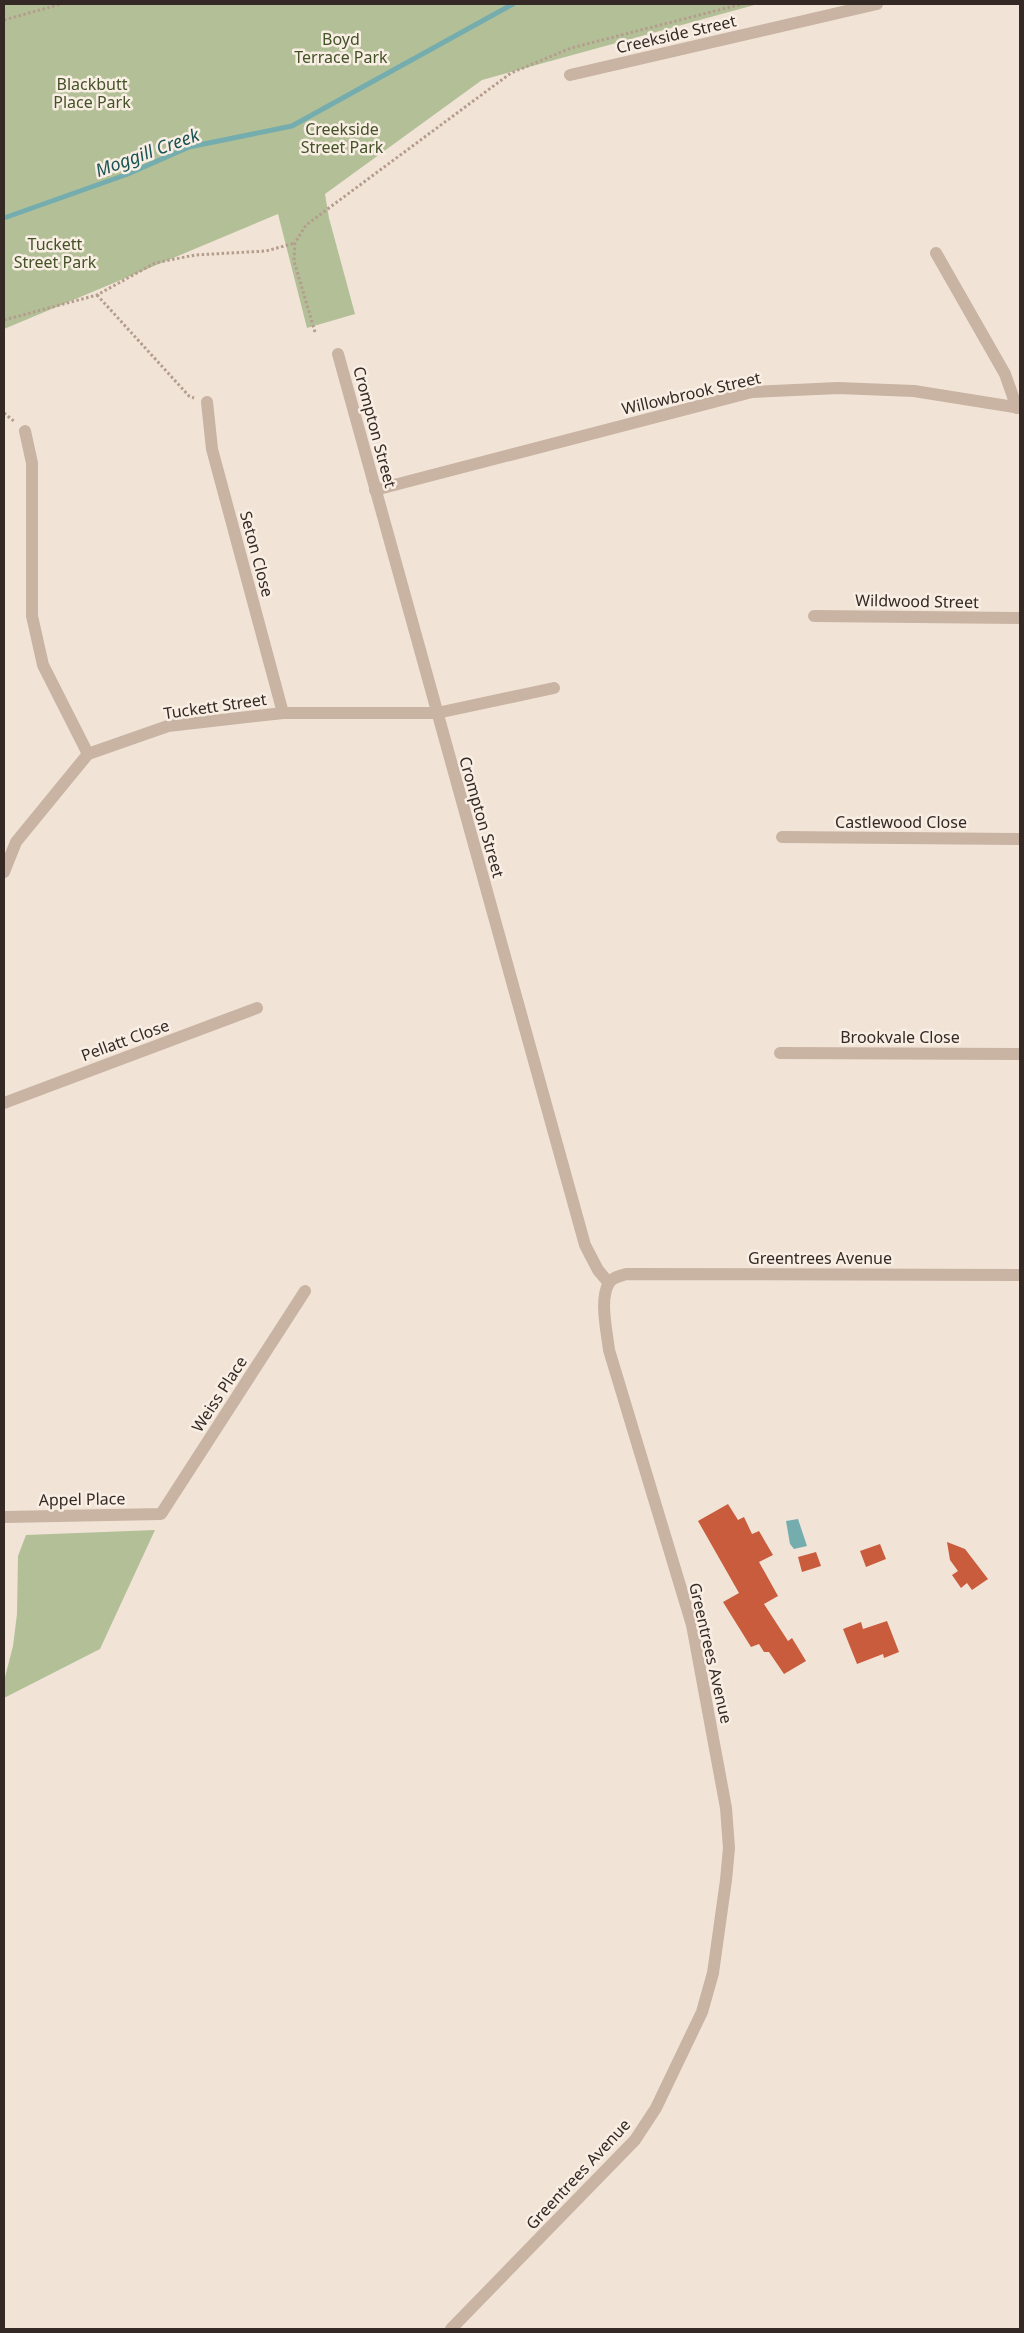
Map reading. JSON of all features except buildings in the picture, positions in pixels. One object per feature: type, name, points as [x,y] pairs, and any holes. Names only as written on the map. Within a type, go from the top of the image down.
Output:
[{"type":"street","name":"Creekside Street","points":[[570,75],[877,4]]},
{"type":"street","points":[[936,253],[1005,374],[1019,408]]},
{"type":"street","name":"Crompton Street","points":[[338,354],[585,1245],[598,1270],[609,1283]]},
{"type":"street","name":"Willowbrook Street","points":[[376,490],[752,392],[838,388],[914,391],[1019,408]]},
{"type":"street","name":"Seton Close","points":[[207,402],[212,449],[283,713]]},
{"type":"street","points":[[4,872],[16,842],[88,754],[43,666],[32,616],[32,463],[25,430]]},
{"type":"street","name":"Wildwood Street","points":[[814,616],[1020,618]]},
{"type":"street","name":"Tuckett Street","points":[[88,754],[168,726],[283,713],[436,713],[554,688]]},
{"type":"street","name":"Castlewood Close","points":[[782,837],[1020,838]]},
{"type":"street","name":"Pellatt Close","points":[[4,1103],[257,1008]]},
{"type":"street","name":"Brookvale Close","points":[[780,1053],[1020,1054]]},
{"type":"street","name":"Greentrees Avenue","points":[[451,2329],[635,2140],[656,2108],[692,2034],[702,2012],[713,1973],[729,1848],[726,1808],[692,1625],[609,1350],[604,1306],[609,1283],[626,1274],[1020,1275]]},
{"type":"street","name":"Weiss Place","points":[[161,1514],[305,1291]]},
{"type":"street","name":"Appel Place","points":[[4,1517],[161,1514]]},
{"type":"path","points":[[4,20],[61,4]]},
{"type":"path","points":[[314,332],[294,260],[295,243],[306,225],[511,73],[571,48],[742,4]]},
{"type":"path","points":[[4,320],[97,296],[155,263],[195,255],[266,251],[295,243]]},
{"type":"path","points":[[97,296],[190,396],[207,402]]},
{"type":"green space","points":[[4,4],[758,4],[482,80],[325,194],[329,218],[355,314],[307,328],[278,214],[4,329]]},
{"type":"green space","points":[[155,1530],[100,1649],[4,1698],[4,1681],[13,1646],[17,1614],[18,1556],[26,1535]]},
{"type":"water","points":[[798,1519],[807,1546],[794,1549],[790,1544],[786,1521]]},
{"type":"waterway","name":"Moggill Creek","points":[[4,218],[128,174],[189,147],[292,126],[513,4]]},
{"type":"park label","name":"Boyd Terrace Park","points":[[341,48]]},
{"type":"park label","name":"Blackbutt Place Park","points":[[92,93]]},
{"type":"park label","name":"Creekside Street Park","points":[[342,138]]},
{"type":"park label","name":"Tuckett Street Park","points":[[55,253]]}]
